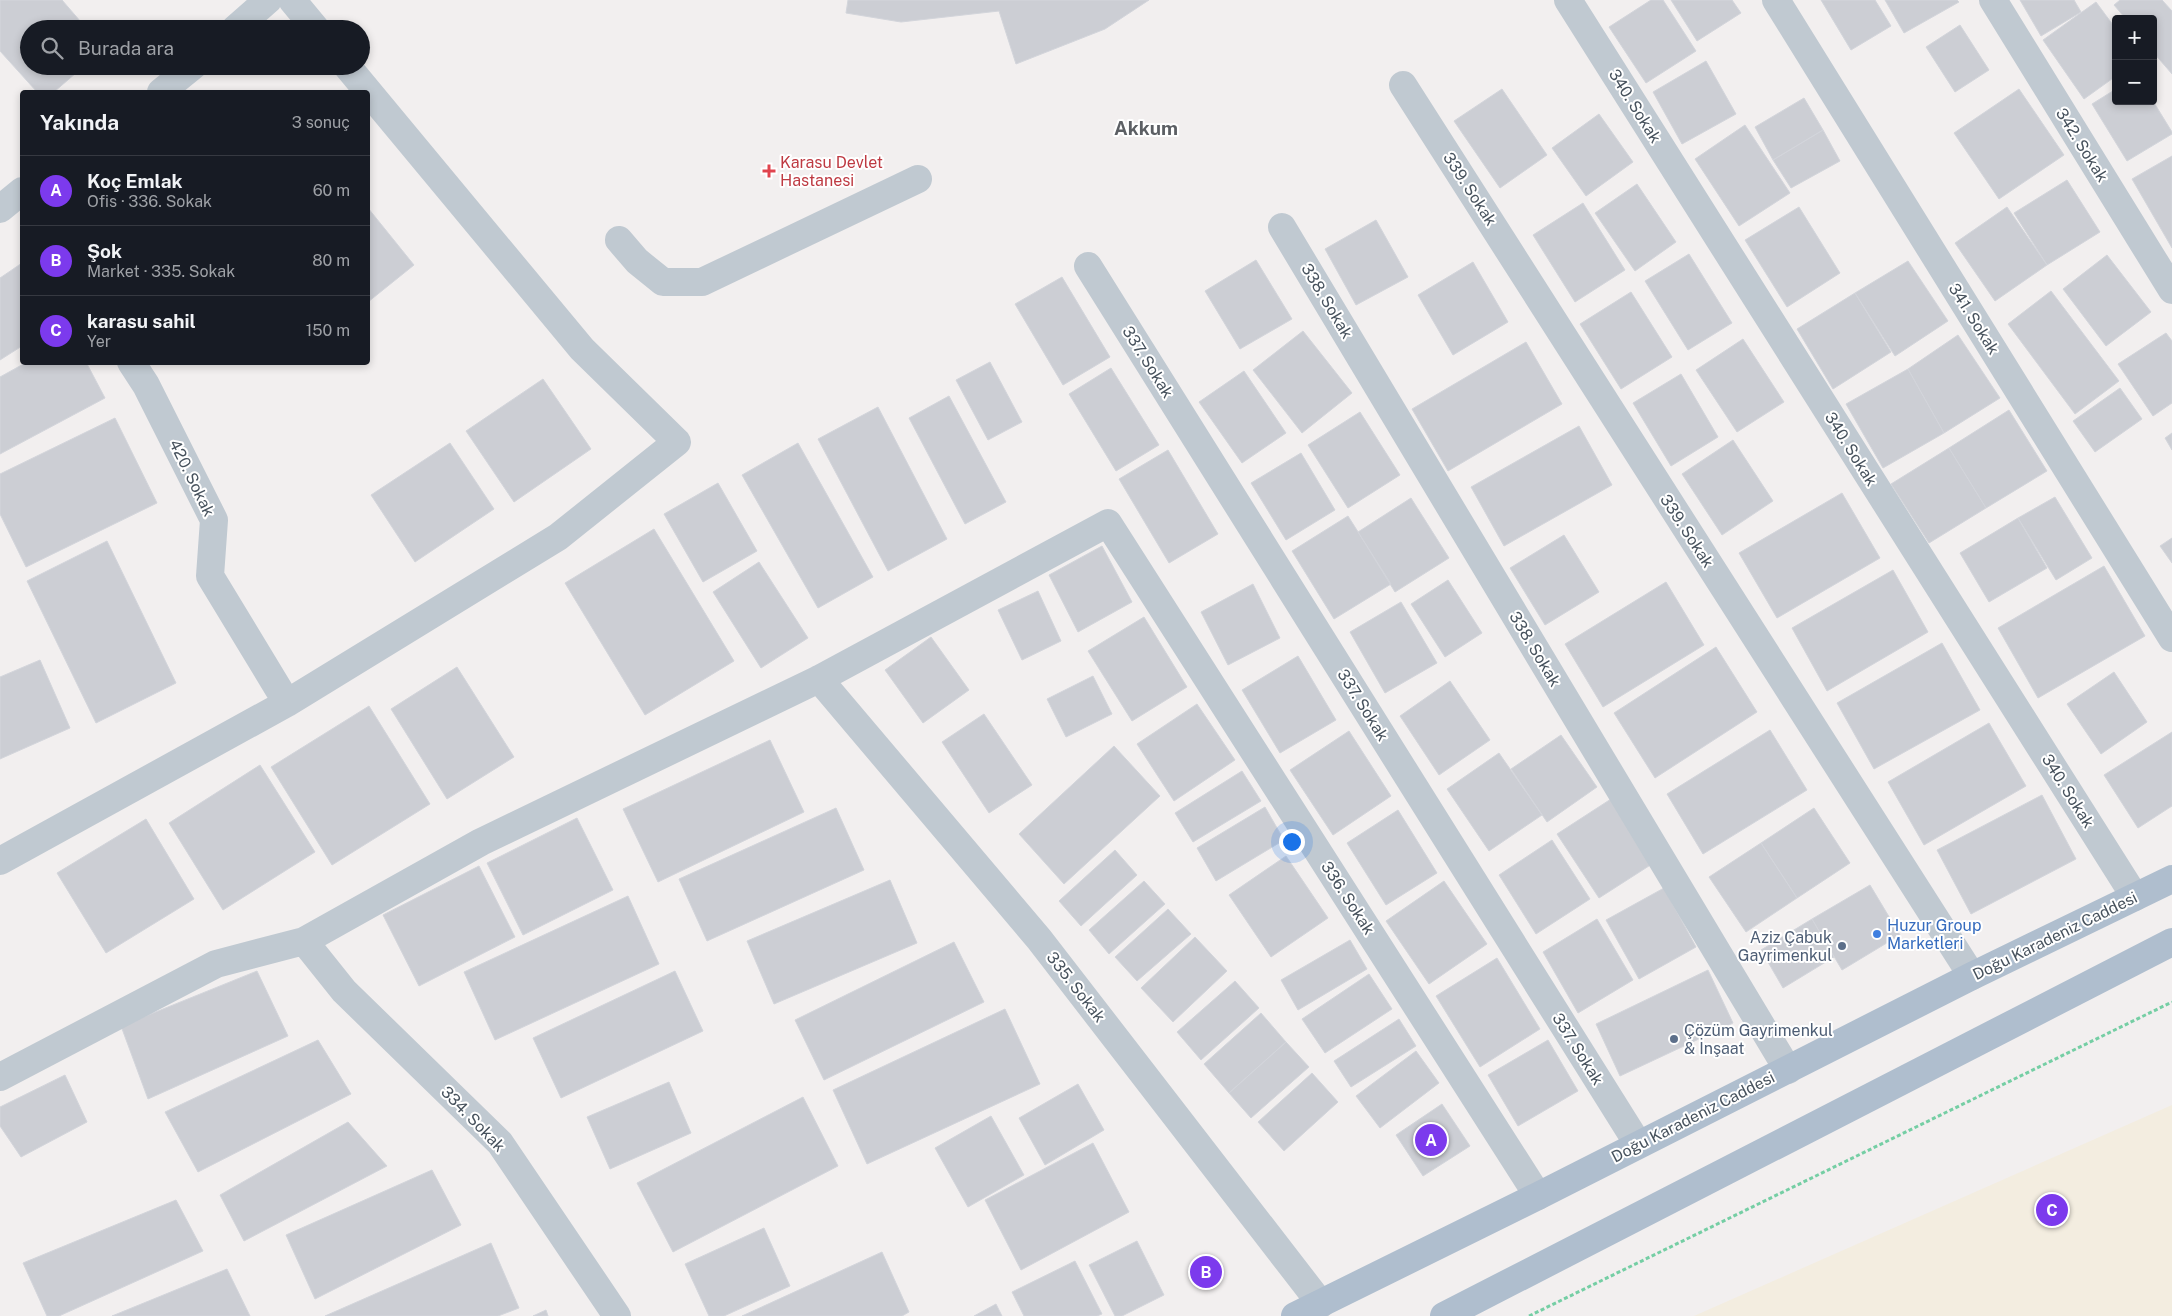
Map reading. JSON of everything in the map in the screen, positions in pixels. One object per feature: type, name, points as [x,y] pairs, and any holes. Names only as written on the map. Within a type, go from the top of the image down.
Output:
[{"type":"main road","name":"Doğu Karadeniz Caddesi","points":[[1295,1316],[1538,1196],[1972,976],[2172,879]]},
{"type":"main road","points":[[1444,1316],[2172,942]]},
{"type":"street","points":[[246,20],[268,0]]},
{"type":"street","points":[[292,0],[309,20]]},
{"type":"street","name":"340. Sokak","points":[[1568,0],[2135,898]]},
{"type":"street","name":"341. Sokak","points":[[1776,0],[2172,638]]},
{"type":"street","name":"342. Sokak","points":[[1992,0],[2172,290]]},
{"type":"street","points":[[163,90],[182,75]]},
{"type":"street","points":[[354,75],[367,90]]},
{"type":"street","name":"339. Sokak","points":[[1403,85],[1972,976]]},
{"type":"street","points":[[0,861],[287,703],[558,537],[676,442],[582,349],[370,94]]},
{"type":"street","points":[[619,240],[637,261],[663,282],[702,282],[918,179]]},
{"type":"street","name":"338. Sokak","points":[[1282,227],[1788,1070]]},
{"type":"street","name":"337. Sokak","points":[[1088,266],[1638,1144]]},
{"type":"street","name":"420. Sokak","points":[[133,365],[146,385],[214,520],[210,576],[287,703]]},
{"type":"street","name":"336. Sokak","points":[[819,679],[1108,524],[1538,1196]]},
{"type":"street","points":[[0,1076],[216,964],[304,941],[481,842],[819,679]]},
{"type":"street","name":"335. Sokak","points":[[819,679],[1038,939],[1320,1304]]},
{"type":"street","name":"334. Sokak","points":[[304,941],[344,991],[500,1143],[617,1316]]},
{"type":"path","points":[[1529,1316],[2172,1002]]},
{"type":"sand","points":[[2172,1105],[2172,1316],[1694,1316]]},
{"type":"building","points":[[0,0],[62,0],[79,20],[20,20],[20,73],[0,51]]},
{"type":"building","points":[[848,0],[1149,0],[1105,29],[1016,64],[999,11],[901,22],[846,13]]},
{"type":"building","points":[[1651,0],[1663,0],[1696,51],[1646,83],[1609,27]]},
{"type":"building","points":[[1671,0],[1732,0],[1741,13],[1697,41]]},
{"type":"building","points":[[1821,0],[1875,0],[1891,26],[1851,50]]},
{"type":"building","points":[[1885,0],[1957,0],[1959,2],[1904,33]]},
{"type":"building","points":[[2020,0],[2074,0],[2081,12],[2041,36]]},
{"type":"building","points":[[2120,0],[2162,0],[2172,11],[2172,74],[2157,57],[2157,15],[2123,15],[2114,5]]},
{"type":"building","points":[[2096,2],[2112,24],[2112,79],[2084,99],[2043,40]]},
{"type":"building","points":[[1960,25],[1989,70],[1955,92],[1926,47]]},
{"type":"building","points":[[1706,61],[1736,114],[1682,144],[1653,92]]},
{"type":"building","points":[[22,75],[74,75],[56,90],[35,90]]},
{"type":"building","points":[[1502,89],[1547,155],[1500,188],[1454,121]]},
{"type":"building","points":[[2019,89],[2064,155],[1999,199],[1954,133]]},
{"type":"building","points":[[2112,92],[2112,105],[2155,105],[2172,134],[2127,161],[2092,104]]},
{"type":"building","points":[[1804,98],[1823,130],[1773,160],[1755,127]]},
{"type":"building","points":[[1599,114],[1633,162],[1586,196],[1552,148]]},
{"type":"building","points":[[1745,125],[1790,193],[1739,226],[1695,159]]},
{"type":"building","points":[[1823,130],[1840,161],[1791,188],[1773,160]]},
{"type":"building","points":[[2172,156],[2172,248],[2132,179]]},
{"type":"building","points":[[2067,180],[2100,232],[2047,265],[2014,213]]},
{"type":"building","points":[[1637,184],[1676,242],[1635,271],[1595,213]]},
{"type":"building","points":[[1583,203],[1625,270],[1575,302],[1533,235]]},
{"type":"building","points":[[1799,207],[1840,273],[1787,307],[1745,240]]},
{"type":"building","points":[[2007,207],[2047,265],[1995,301],[1955,243]]},
{"type":"building","points":[[370,210],[414,265],[370,300]]},
{"type":"building","points":[[1376,220],[1408,277],[1356,305],[1325,249]]},
{"type":"building","points":[[1689,254],[1732,323],[1688,350],[1645,281]]},
{"type":"building","points":[[2107,255],[2151,312],[2106,346],[2063,289]]},
{"type":"building","points":[[1256,260],[1292,319],[1240,349],[1205,291]]},
{"type":"building","points":[[1908,261],[1948,321],[1895,356],[1855,293]]},
{"type":"building","points":[[1473,262],[1508,322],[1453,355],[1418,295]]},
{"type":"building","points":[[20,264],[20,347],[0,360],[0,278]]},
{"type":"building","points":[[1062,277],[1110,357],[1063,385],[1015,304]]},
{"type":"building","points":[[2051,291],[2119,381],[2075,414],[2008,324]]},
{"type":"building","points":[[1631,292],[1672,357],[1621,389],[1580,324]]},
{"type":"building","points":[[1855,293],[1891,352],[1833,389],[1797,329]]},
{"type":"building","points":[[1303,331],[1352,393],[1302,433],[1253,370]]},
{"type":"building","points":[[2166,333],[2172,341],[2172,403],[2153,416],[2118,364]]},
{"type":"building","points":[[1958,335],[2000,398],[1944,433],[1908,369]]},
{"type":"building","points":[[1743,339],[1784,402],[1737,432],[1696,370]]},
{"type":"building","points":[[1526,342],[1562,404],[1448,471],[1412,409]]},
{"type":"building","points":[[990,362],[1022,422],[988,440],[956,380]]},
{"type":"building","points":[[22,365],[88,365],[105,398],[0,454],[0,377]]},
{"type":"building","points":[[1111,368],[1159,445],[1116,471],[1069,394]]},
{"type":"building","points":[[1908,369],[1944,433],[1883,468],[1846,404]]},
{"type":"building","points":[[1244,371],[1286,433],[1242,463],[1199,402]]},
{"type":"building","points":[[1681,374],[1718,437],[1671,466],[1633,403]]},
{"type":"building","points":[[543,379],[591,449],[514,502],[466,431]]},
{"type":"building","points":[[2120,388],[2142,419],[2095,452],[2073,421]]},
{"type":"building","points":[[949,396],[1006,502],[965,524],[909,418]]},
{"type":"building","points":[[878,407],[947,539],[888,571],[818,439]]},
{"type":"building","points":[[2009,410],[2047,471],[1986,508],[1949,448]]},
{"type":"building","points":[[1360,412],[1400,475],[1348,508],[1308,445]]},
{"type":"building","points":[[115,418],[157,503],[26,567],[0,514],[0,474]]},
{"type":"building","points":[[1579,426],[1612,485],[1504,546],[1471,487]]},
{"type":"building","points":[[2172,433],[2172,450],[2165,438]]},
{"type":"building","points":[[1733,440],[1773,501],[1722,535],[1682,474]]},
{"type":"building","points":[[450,443],[494,509],[415,562],[371,495]]},
{"type":"building","points":[[798,443],[873,577],[818,608],[742,475]]},
{"type":"building","points":[[1949,448],[1986,508],[1929,543],[1891,484]]},
{"type":"building","points":[[1168,450],[1218,534],[1169,563],[1119,479]]},
{"type":"building","points":[[1301,453],[1335,510],[1286,540],[1251,483]]},
{"type":"building","points":[[718,483],[757,551],[703,582],[664,514]]},
{"type":"building","points":[[1842,493],[1880,558],[1777,618],[1739,553]]},
{"type":"building","points":[[2055,497],[2092,558],[2056,580],[2018,518]]},
{"type":"building","points":[[1411,498],[1449,558],[1395,592],[1358,532]]},
{"type":"building","points":[[1348,516],[1391,584],[1334,619],[1292,551]]},
{"type":"building","points":[[2018,518],[2047,568],[1989,602],[1960,553]]},
{"type":"building","points":[[654,529],[734,661],[645,715],[565,583]]},
{"type":"building","points":[[1564,535],[1599,592],[1545,625],[1510,568]]},
{"type":"building","points":[[2172,538],[2172,563],[2160,546]]},
{"type":"building","points":[[107,541],[176,683],[96,723],[27,581]]},
{"type":"building","points":[[1102,546],[1132,602],[1078,632],[1049,575]]},
{"type":"building","points":[[759,562],[808,638],[761,668],[713,592]]},
{"type":"building","points":[[2104,566],[2145,636],[2038,698],[1998,628]]},
{"type":"building","points":[[1893,570],[1928,632],[1827,691],[1792,628]]},
{"type":"building","points":[[1448,580],[1482,633],[1445,657],[1411,604]]},
{"type":"building","points":[[1666,582],[1704,645],[1603,707],[1565,644]]},
{"type":"building","points":[[1253,584],[1280,638],[1228,665],[1201,612]]},
{"type":"building","points":[[1038,591],[1061,641],[1022,660],[998,610]]},
{"type":"building","points":[[1401,602],[1437,663],[1385,693],[1350,632]]},
{"type":"building","points":[[1144,617],[1187,687],[1132,721],[1088,651]]},
{"type":"building","points":[[931,637],[969,690],[923,723],[885,670]]},
{"type":"building","points":[[1942,643],[1980,710],[1874,769],[1837,703]]},
{"type":"building","points":[[1716,647],[1757,712],[1655,778],[1614,713]]},
{"type":"building","points":[[1298,656],[1336,720],[1280,753],[1242,690]]},
{"type":"building","points":[[40,660],[70,728],[0,759],[0,677]]},
{"type":"building","points":[[457,667],[514,757],[447,799],[391,709]]},
{"type":"building","points":[[2114,672],[2147,722],[2101,754],[2067,704]]},
{"type":"building","points":[[1093,676],[1112,714],[1066,737],[1047,699]]},
{"type":"building","points":[[1450,681],[1490,740],[1439,775],[1400,716]]},
{"type":"building","points":[[1197,704],[1235,760],[1174,801],[1137,744]]},
{"type":"building","points":[[369,706],[430,804],[332,865],[271,767]]},
{"type":"building","points":[[984,714],[1032,785],[989,813],[942,742]]},
{"type":"building","points":[[1989,723],[2026,786],[1924,845],[1888,782]]},
{"type":"building","points":[[1770,730],[1807,790],[1703,854],[1667,794]]},
{"type":"building","points":[[1349,731],[1391,796],[1333,835],[1290,770]]},
{"type":"building","points":[[2172,732],[2172,806],[2138,828],[2104,775]]},
{"type":"building","points":[[1561,735],[1597,787],[1547,822],[1511,769]]},
{"type":"building","points":[[770,740],[804,812],[658,882],[623,809]]},
{"type":"building","points":[[1114,746],[1160,796],[1064,884],[1019,834]]},
{"type":"building","points":[[1499,753],[1542,815],[1489,851],[1447,789]]},
{"type":"building","points":[[260,765],[315,852],[223,910],[169,823]]},
{"type":"building","points":[[1242,771],[1261,801],[1193,842],[1175,813]]},
{"type":"building","points":[[2042,795],[2076,859],[1971,914],[1937,850]]},
{"type":"building","points":[[1611,799],[1652,864],[1599,898],[1557,834]]},
{"type":"building","points":[[1265,807],[1284,840],[1216,881],[1197,848]]},
{"type":"building","points":[[836,808],[864,870],[707,941],[679,879]]},
{"type":"building","points":[[1814,808],[1850,863],[1797,898],[1761,843]]},
{"type":"building","points":[[1398,810],[1437,873],[1386,905],[1347,843]]},
{"type":"building","points":[[577,818],[613,890],[523,935],[487,863]]},
{"type":"building","points":[[146,819],[194,899],[106,953],[57,873]]},
{"type":"building","points":[[1552,840],[1590,899],[1536,934],[1499,875]]},
{"type":"building","points":[[1761,843],[1797,898],[1746,932],[1709,877]]},
{"type":"building","points":[[1115,850],[1137,875],[1081,926],[1059,901]]},
{"type":"building","points":[[1286,856],[1328,918],[1271,957],[1229,895]]},
{"type":"building","points":[[479,866],[515,937],[419,986],[383,915]]},
{"type":"building","points":[[890,880],[917,943],[774,1004],[747,941]]},
{"type":"building","points":[[1144,881],[1165,904],[1109,954],[1089,930]]},
{"type":"building","points":[[1444,881],[1487,944],[1429,984],[1386,921]]},
{"type":"building","points":[[1870,885],[1900,935],[1842,970],[1812,919]]},
{"type":"building","points":[[1664,888],[1696,947],[1639,979],[1606,920]]},
{"type":"building","points":[[628,896],[659,964],[495,1040],[464,972]]},
{"type":"building","points":[[1168,909],[1191,934],[1137,981],[1115,957]]},
{"type":"building","points":[[1597,919],[1633,980],[1578,1013],[1543,952]]},
{"type":"building","points":[[1812,919],[1834,957],[1783,988],[1761,950]]},
{"type":"building","points":[[1195,937],[1227,971],[1173,1022],[1141,988]]},
{"type":"building","points":[[1350,940],[1367,969],[1298,1010],[1281,980]]},
{"type":"building","points":[[954,942],[984,1002],[824,1080],[795,1020]]},
{"type":"building","points":[[1497,958],[1540,1029],[1480,1067],[1436,996]]},
{"type":"building","points":[[1708,970],[1733,1023],[1620,1076],[1596,1024]]},
{"type":"building","points":[[257,971],[288,1036],[148,1099],[121,1026]]},
{"type":"building","points":[[675,971],[703,1031],[561,1098],[533,1038]]},
{"type":"building","points":[[1369,974],[1392,1009],[1325,1053],[1302,1019]]},
{"type":"building","points":[[1235,981],[1259,1008],[1201,1060],[1177,1032]]},
{"type":"building","points":[[1005,1009],[1040,1084],[867,1164],[833,1090]]},
{"type":"building","points":[[1261,1013],[1286,1042],[1229,1093],[1204,1064]]},
{"type":"building","points":[[1399,1019],[1416,1046],[1351,1087],[1334,1061]]},
{"type":"building","points":[[318,1040],[351,1094],[198,1172],[165,1112]]},
{"type":"building","points":[[1548,1040],[1578,1091],[1518,1126],[1488,1075]]},
{"type":"building","points":[[1286,1042],[1309,1067],[1251,1118],[1229,1093]]},
{"type":"building","points":[[1416,1051],[1439,1083],[1380,1128],[1356,1096]]},
{"type":"building","points":[[1312,1073],[1338,1102],[1284,1151],[1258,1122]]},
{"type":"building","points":[[65,1075],[87,1122],[21,1157],[0,1126],[0,1107]]},
{"type":"building","points":[[669,1082],[691,1133],[610,1169],[587,1117]]},
{"type":"building","points":[[1078,1084],[1104,1130],[1045,1165],[1019,1118]]},
{"type":"building","points":[[803,1097],[838,1166],[673,1252],[637,1183]]},
{"type":"building","points":[[1442,1104],[1470,1146],[1423,1176],[1396,1135]]},
{"type":"building","points":[[991,1116],[1024,1175],[968,1207],[935,1148]]},
{"type":"building","points":[[348,1122],[387,1166],[244,1241],[220,1195]]},
{"type":"building","points":[[1093,1143],[1129,1212],[1021,1270],[985,1200]]},
{"type":"building","points":[[432,1170],[461,1225],[315,1299],[286,1235]]},
{"type":"building","points":[[176,1200],[203,1251],[59,1316],[47,1316],[23,1263]]},
{"type":"building","points":[[764,1228],[790,1286],[724,1316],[709,1316],[685,1264]]},
{"type":"building","points":[[1137,1241],[1164,1295],[1122,1316],[1115,1316],[1089,1265]]},
{"type":"building","points":[[491,1243],[519,1308],[498,1316],[325,1316]]},
{"type":"building","points":[[882,1252],[909,1312],[902,1316],[742,1316]]},
{"type":"building","points":[[1075,1261],[1102,1314],[1097,1316],[1024,1316],[1012,1292]]},
{"type":"building","points":[[227,1269],[250,1316],[112,1316]]},
{"type":"building","points":[[996,1304],[1002,1316],[974,1316]]},
{"type":"building","points":[[546,1310],[548,1316],[533,1316]]},
{"type":"place","name":"Karasu Devlet Hastanesi","points":[[769,171]]},
{"type":"place","name":"Huzur Group Marketleri","points":[[1877,934]]},
{"type":"place","name":"Aziz Çabuk Gayrimenkul","points":[[1842,946]]},
{"type":"place","name":"Çözüm Gayrimenkul & İnşaat","points":[[1674,1039]]},
{"type":"place","name":"Koç Emlak","points":[[1431,1140]]},
{"type":"place","name":"karasu sahil","points":[[2052,1210]]},
{"type":"place","name":"Şok","points":[[1206,1272]]},
{"type":"district","name":"Akkum","points":[[1146,128]]}]
